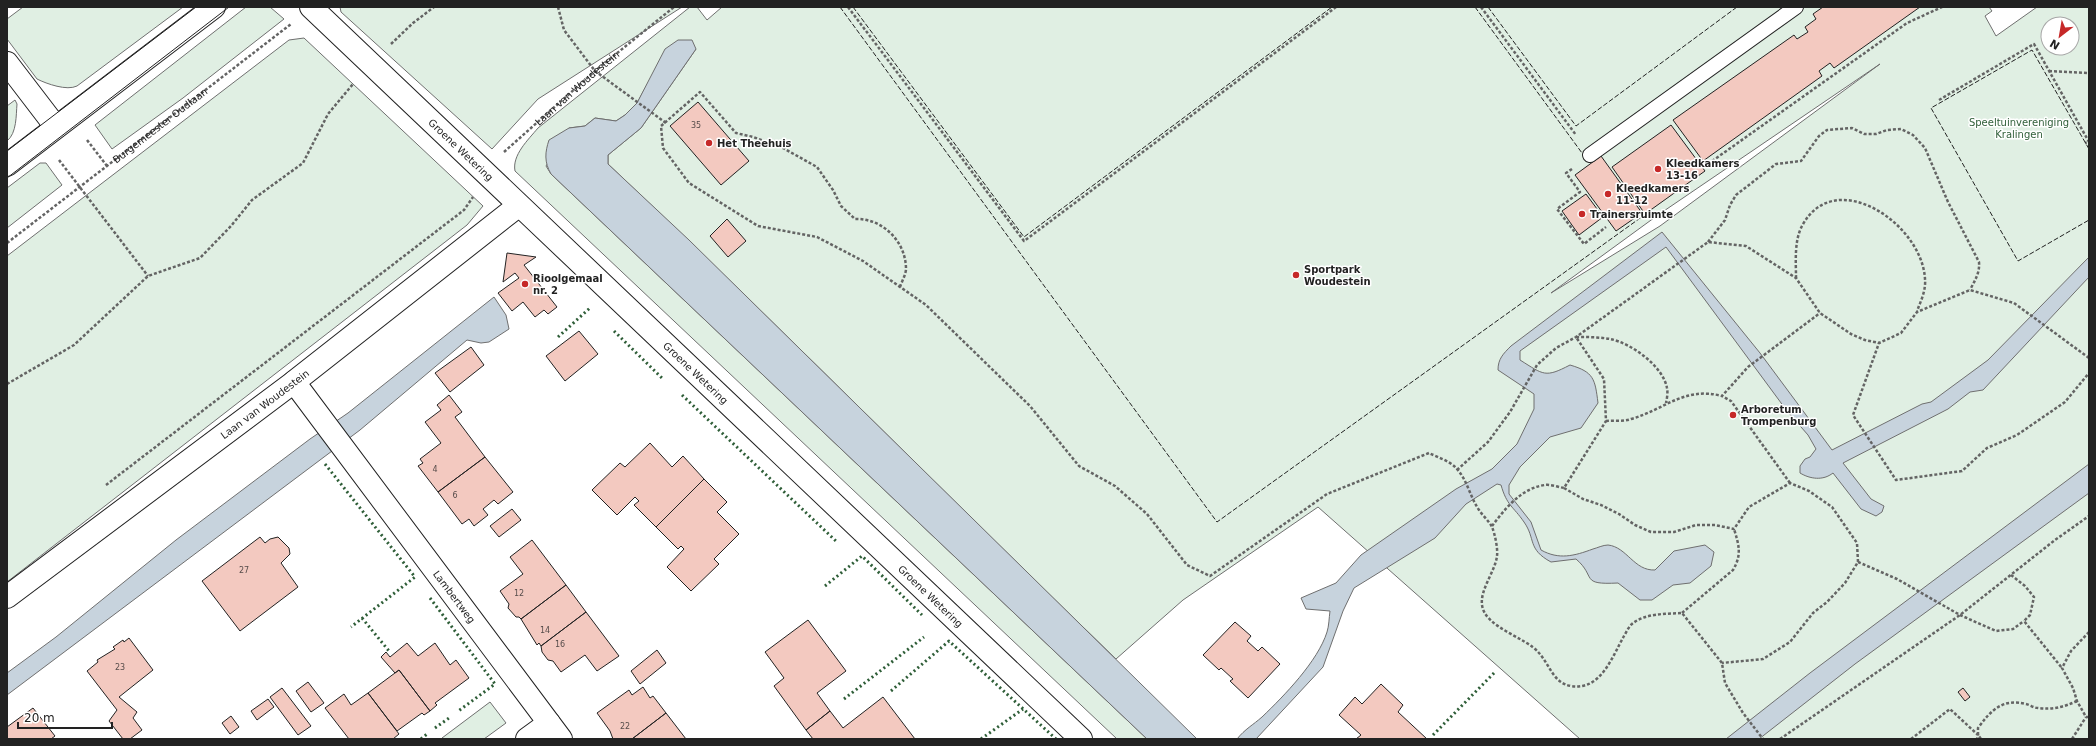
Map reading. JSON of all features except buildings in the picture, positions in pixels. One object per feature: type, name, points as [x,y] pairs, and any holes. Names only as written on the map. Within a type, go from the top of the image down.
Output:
[{"type":"street","points":[[7,165],[214,7]]},
{"type":"street","name":"Groene Wetering","points":[[311,8],[1081,739]]},
{"type":"street","points":[[7,64],[56,127]]},
{"type":"street","name":"Laan van Woudestein","points":[[7,597],[294,382],[518,206]]},
{"type":"street","name":"Lambertweg","points":[[294,382],[555,731]]},
{"type":"street","points":[[527,739],[555,731]]},
{"type":"lane","points":[[1590,155],[1796,7]]},
{"type":"path","points":[[7,384],[74,345],[148,276],[200,258],[231,226],[252,200],[303,163],[328,114],[370,64],[413,23],[434,7]]},
{"type":"path","points":[[558,7],[564,30],[595,71],[666,122]]},
{"type":"path","name":"Laan van Woudestein","points":[[102,488],[464,210],[488,177],[500,156],[595,71],[674,7]]},
{"type":"path","points":[[848,7],[1024,241],[1043,224],[1336,7]]},
{"type":"path","points":[[1481,7],[1590,155],[1566,173],[1580,192],[1557,209],[1584,244],[1606,227]]},
{"type":"path","points":[[1708,164],[1907,23],[1942,7]]},
{"type":"path","name":"Burgemeester Oudlaan","points":[[7,243],[311,8]]},
{"type":"path","points":[[1939,100],[2034,44],[2089,142],[2085,143]]},
{"type":"path","points":[[2049,71],[2089,74]]},
{"type":"path","points":[[900,287],[907,270],[904,252],[890,231],[876,223],[863,219],[855,219],[841,206],[834,190],[817,167],[783,148],[736,133],[700,92],[661,126],[663,148],[690,183],[758,226],[817,236],[863,261],[900,287],[926,305],[1030,406],[1078,466],[1115,486],[1147,514],[1187,565],[1210,576],[1327,494],[1429,453],[1455,467],[1463,478],[1479,510],[1492,526],[1497,554],[1494,570],[1484,595],[1482,606],[1494,623],[1532,646],[1539,653],[1556,679],[1563,684],[1583,687],[1591,684],[1601,675],[1631,624],[1645,617],[1682,613],[1733,570],[1739,561],[1741,549],[1734,529]]},
{"type":"path","points":[[1558,110],[1562,107]]},
{"type":"path","points":[[1457,470],[1488,442],[1510,412],[1537,365],[1556,348],[1576,337],[1708,242],[1725,220],[1730,205],[1736,195],[1776,164],[1802,161],[1819,136],[1827,130],[1852,128],[1864,134],[1876,134],[1888,130],[1902,129],[1913,135],[1925,148],[1948,202],[1979,262],[1980,270],[1970,290],[1917,312]]},
{"type":"path","points":[[79,188],[148,276]]},
{"type":"path","points":[[1708,242],[1746,246],[1796,278],[1820,313],[1851,334],[1865,340],[1879,343],[1900,333],[1917,312],[1923,295],[1925,279],[1916,248],[1903,229],[1892,219],[1865,204],[1834,201],[1824,205],[1807,219],[1801,228],[1796,250],[1796,278]]},
{"type":"path","points":[[1970,290],[2014,302],[2089,358]]},
{"type":"path","points":[[1722,396],[1748,367],[1820,313]]},
{"type":"path","points":[[1576,337],[1610,339],[1624,343],[1637,350],[1657,369],[1667,388],[1666,403]]},
{"type":"path","points":[[1564,488],[1606,421],[1604,379],[1576,337]]},
{"type":"path","points":[[1879,343],[1853,415],[1896,480],[1962,471],[1987,448],[2017,435],[2065,402],[2089,373]]},
{"type":"path","points":[[1606,421],[1630,420],[1666,403],[1695,393],[1708,392],[1722,396],[1731,401],[1790,483],[1809,491],[1832,507],[1857,543],[1858,562],[1845,583],[1813,613],[1790,642],[1763,659],[1722,663]]},
{"type":"path","points":[[1734,529],[1749,507],[1790,483]]},
{"type":"path","points":[[1492,526],[1508,506],[1526,491],[1545,484],[1564,488],[1583,499],[1602,505],[1635,525],[1651,532],[1674,532],[1696,525],[1715,525],[1734,529]]},
{"type":"path","points":[[1780,739],[1960,615],[2055,540],[2089,516]]},
{"type":"path","points":[[1858,562],[1897,580],[1960,615],[1996,631],[2013,629],[2030,616],[2034,597],[2025,586],[2011,575]]},
{"type":"path","points":[[1682,613],[1722,663],[1725,683],[1743,713],[1763,739]]},
{"type":"path","points":[[2024,621],[2062,668],[2073,688],[2077,701],[2088,717],[2072,739]]},
{"type":"path","points":[[2062,668],[2071,652],[2089,632]]},
{"type":"path","points":[[1977,739],[1978,728],[1998,705],[2010,701],[2027,704],[2036,708],[2047,708],[2064,707],[2077,701]]},
{"type":"path","points":[[1911,739],[1950,709],[1981,739]]},
{"type":"green space","points":[[23,7],[183,7],[77,86],[68,88],[51,85],[37,79],[7,39],[7,19]]},
{"type":"green space","points":[[246,7],[270,7],[284,19],[183,98],[112,149],[95,125]]},
{"type":"green space","points":[[340,7],[682,7],[538,99],[492,149],[341,12]]},
{"type":"green space","name":"Speeltuinvereniging Kralingen","points":[[690,7],[697,7],[707,20],[722,7],[1989,7],[1992,11],[1985,16],[1996,36],[2037,7],[2089,7],[2089,739],[1580,739],[1318,507],[1183,600],[1116,659],[736,287],[608,164],[608,155],[641,128],[696,49],[648,83],[637,103],[625,115],[616,121],[595,118],[585,126],[569,128],[546,166],[551,174],[1147,739],[1117,739],[515,171],[516,159],[538,128]],"holes":[[[1880,64],[1660,226],[1551,293],[1658,215]]]},
{"type":"green space","points":[[304,38],[483,206],[467,225],[7,582],[7,256],[289,40]]},
{"type":"green space","points":[[15,100],[17,104],[15,124],[13,133],[7,141],[7,106]]},
{"type":"green space","points":[[40,163],[46,163],[62,185],[7,228],[7,188]]},
{"type":"green space","points":[[490,702],[506,723],[484,739],[442,738]]},
{"type":"shaded area","points":[[678,40],[692,40],[696,49],[641,128],[608,155],[608,164],[689,240],[1197,739],[1147,739],[551,174],[547,165],[546,157],[549,140],[569,128],[585,126],[595,118],[616,121],[625,115],[637,103],[665,49]]},
{"type":"shaded area","points":[[1662,232],[1760,353],[1832,450],[1922,404],[1931,402],[1988,360],[2089,257],[2089,277],[1983,390],[1970,392],[1948,409],[1843,463],[1871,499],[1884,506],[1882,512],[1876,516],[1861,509],[1833,473],[1829,476],[1816,478],[1808,477],[1800,473],[1800,466],[1816,449],[1808,435],[1787,411],[1666,247],[1520,351],[1520,360],[1540,372],[1555,372],[1570,365],[1589,374],[1596,388],[1598,403],[1581,428],[1550,437],[1520,467],[1509,485],[1509,494],[1531,522],[1541,550],[1548,553],[1567,556],[1608,545],[1620,550],[1641,567],[1655,570],[1674,551],[1705,545],[1714,552],[1711,566],[1690,583],[1673,585],[1652,600],[1640,600],[1618,583],[1598,583],[1593,581],[1576,559],[1551,562],[1538,553],[1533,544],[1528,528],[1508,502],[1501,485],[1497,484],[1466,504],[1435,538],[1354,588],[1343,611],[1323,667],[1256,739],[1237,739],[1290,689],[1316,655],[1323,643],[1328,630],[1330,611],[1306,609],[1301,598],[1336,583],[1361,555],[1456,489],[1492,469],[1517,444],[1534,409],[1534,394],[1498,370],[1503,354],[1511,346]]},
{"type":"shaded area","points":[[494,297],[506,315],[509,329],[489,342],[481,343],[467,340],[360,430],[7,695],[7,673],[56,637],[176,540],[310,439],[348,413]]},
{"type":"shaded area","points":[[2089,464],[2089,493],[1855,664],[1759,739],[1726,739],[1810,673]]},
{"type":"tram line","points":[[7,151],[196,7]]},
{"type":"tram line","points":[[7,178],[229,7]]},
{"type":"hedge","points":[[558,337],[591,307]]},
{"type":"hedge","points":[[614,331],[664,380]]},
{"type":"hedge","points":[[682,395],[838,543]]},
{"type":"hedge","points":[[325,464],[415,577],[351,627]]},
{"type":"hedge","points":[[825,586],[862,556],[922,615]]},
{"type":"hedge","points":[[430,598],[495,684],[457,712]]},
{"type":"hedge","points":[[362,618],[389,651]]},
{"type":"hedge","points":[[844,699],[924,637]]},
{"type":"hedge","points":[[891,691],[949,641],[1056,739]]},
{"type":"hedge","points":[[1433,735],[1496,671]]},
{"type":"hedge","points":[[981,739],[1023,709]]},
{"type":"hedge","points":[[435,728],[449,718]]},
{"type":"hedge","points":[[421,739],[427,734]]},
{"type":"fence","points":[[840,7],[1217,522],[1643,216]]},
{"type":"fence","points":[[853,7],[1024,237],[1332,7]]},
{"type":"fence","points":[[1475,7],[1582,153]]},
{"type":"fence","points":[[1488,7],[1576,126],[1737,7]]},
{"type":"fence","points":[[2089,149],[2032,50],[1931,108],[2018,261],[2089,220]]},
{"type":"place","name":"Het Theehuis","points":[[709,143]]},
{"type":"place","name":"Kleedkamers 13-16","points":[[1658,169]]},
{"type":"place","name":"Kleedkamers 11-12","points":[[1608,194]]},
{"type":"place","name":"Trainersruimte","points":[[1582,214]]},
{"type":"place","name":"Sportpark Woudestein","points":[[1296,275]]},
{"type":"place","name":"Rioolgemaal nr. 2","points":[[525,284]]},
{"type":"place","name":"Arboretum Trompenburg","points":[[1733,415]]}]
